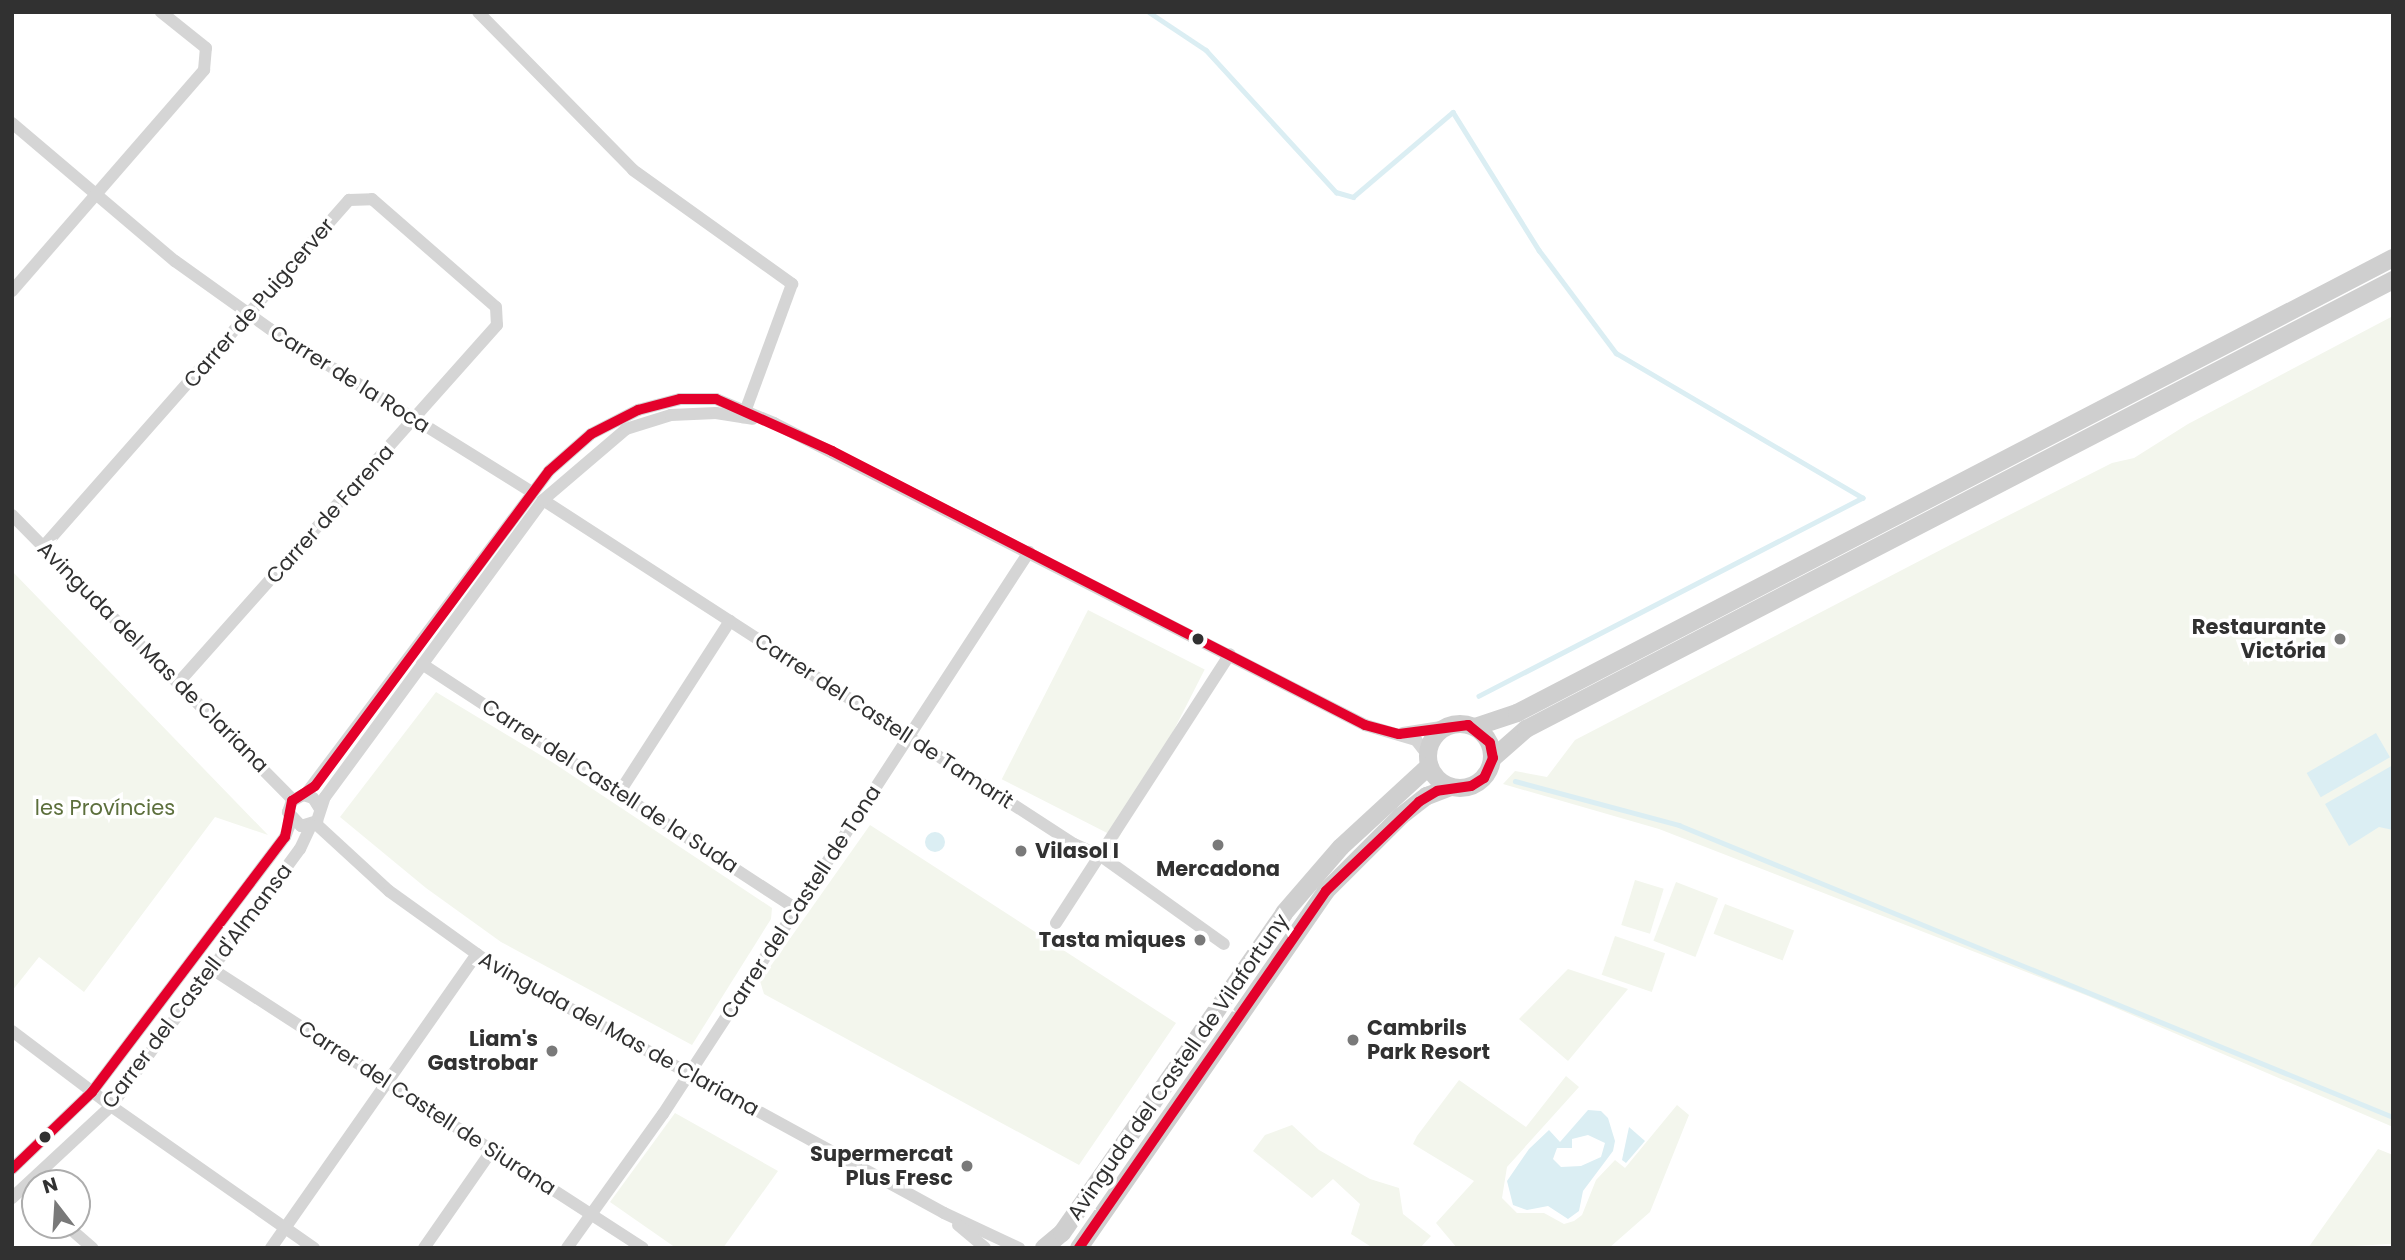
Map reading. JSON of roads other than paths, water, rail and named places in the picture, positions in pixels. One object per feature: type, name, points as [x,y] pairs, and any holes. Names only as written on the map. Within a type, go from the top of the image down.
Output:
[{"type":"street","points":[[12,291],[99,196],[204,69],[206,48],[162,12]]},
{"type":"street","points":[[478,12],[632,170],[792,284],[744,414]]},
{"type":"street","name":"Carrer de la Roca","points":[[12,123],[175,261],[250,314],[538,496]]},
{"type":"street","name":"Carrer de Puigcerver","points":[[43,547],[349,200],[372,199],[496,307]]},
{"type":"street","points":[[1399,734],[1447,726],[1475,727],[1517,713],[2393,258]]},
{"type":"street","points":[[744,414],[671,415],[626,429],[538,496],[320,809],[313,824],[301,827],[292,821],[288,810],[538,496],[591,434],[638,410],[680,399],[704,399],[774,423],[1365,725],[1399,734],[1424,745],[1437,779],[1450,787],[1478,783],[1493,758],[1526,729],[2393,280]]},
{"type":"street","name":"Carrer de Farena","points":[[178,683],[497,325],[496,307]]},
{"type":"street","name":"Carrer del Castell de Tamarit","points":[[538,496],[1074,844],[1101,856],[1224,944]]},
{"type":"street","name":"Avinguda del Mas de Clariana","points":[[12,515],[178,683],[299,797]]},
{"type":"street","name":"Carrer del Castell de Tona","points":[[567,1248],[689,1075],[1029,552]]},
{"type":"street","points":[[619,793],[730,621]]},
{"type":"street","points":[[1056,923],[1230,654]]},
{"type":"street","name":"Carrer del Castell de la Suda","points":[[422,664],[797,908]]},
{"type":"street","points":[[1428,760],[1435,735],[1447,726]]},
{"type":"street","points":[[1475,727],[1486,737],[1493,758]]},
{"type":"street","name":"Avinguda del Castell de Vilafortuny","points":[[1044,1248],[1062,1233],[1284,913],[1341,847],[1428,760]]},
{"type":"street","name":"Avinguda del Castell de Vilafortuny","points":[[1079,1248],[1326,891],[1401,816],[1427,796],[1450,787]]},
{"type":"street","points":[[299,797],[315,799],[320,809]]},
{"type":"street","name":"Carrer del Castell d'Almansa","points":[[12,1170],[92,1092],[285,837],[292,821]]},
{"type":"street","name":"Avinguda del Mas de Clariana","points":[[313,824],[389,891],[477,954],[689,1075],[944,1213],[1019,1248]]},
{"type":"street","name":"Carrer del Castell d'Almansa","points":[[12,1198],[111,1106],[300,849],[313,824]]},
{"type":"street","points":[[271,1248],[477,954]]},
{"type":"street","name":"Carrer del Castell de Siurana","points":[[212,969],[643,1248]]},
{"type":"street","points":[[12,1031],[111,1106],[314,1248]]},
{"type":"street","points":[[424,1248],[492,1150]]},
{"type":"street","name":"Avinguda del Mas de Clariana","points":[[944,1213],[985,1248]]},
{"type":"street","points":[[77,1243],[92,1248]]},
{"type":"waterway","points":[[1149,12],[1206,50],[1336,192],[1353,197],[1453,112],[1539,250],[1616,353],[1863,498],[1479,696]]},
{"type":"waterway","points":[[1515,781],[1679,825],[2393,1117]]},
{"type":"place","name":"Restaurante Victória","points":[[2340,639]]},
{"type":"place","name":"Mercadona","points":[[1218,845]]},
{"type":"place","name":"Vilasol I","points":[[1021,851]]},
{"type":"place","name":"Tasta miques","points":[[1200,940]]},
{"type":"place","name":"Cambrils Park Resort","points":[[1353,1040]]},
{"type":"place","name":"Liam's Gastrobar","points":[[552,1051]]},
{"type":"place","name":"Supermercat Plus Fresc","points":[[967,1166]]},
{"type":"park label","name":"les Províncies","points":[[105,808]]}]
